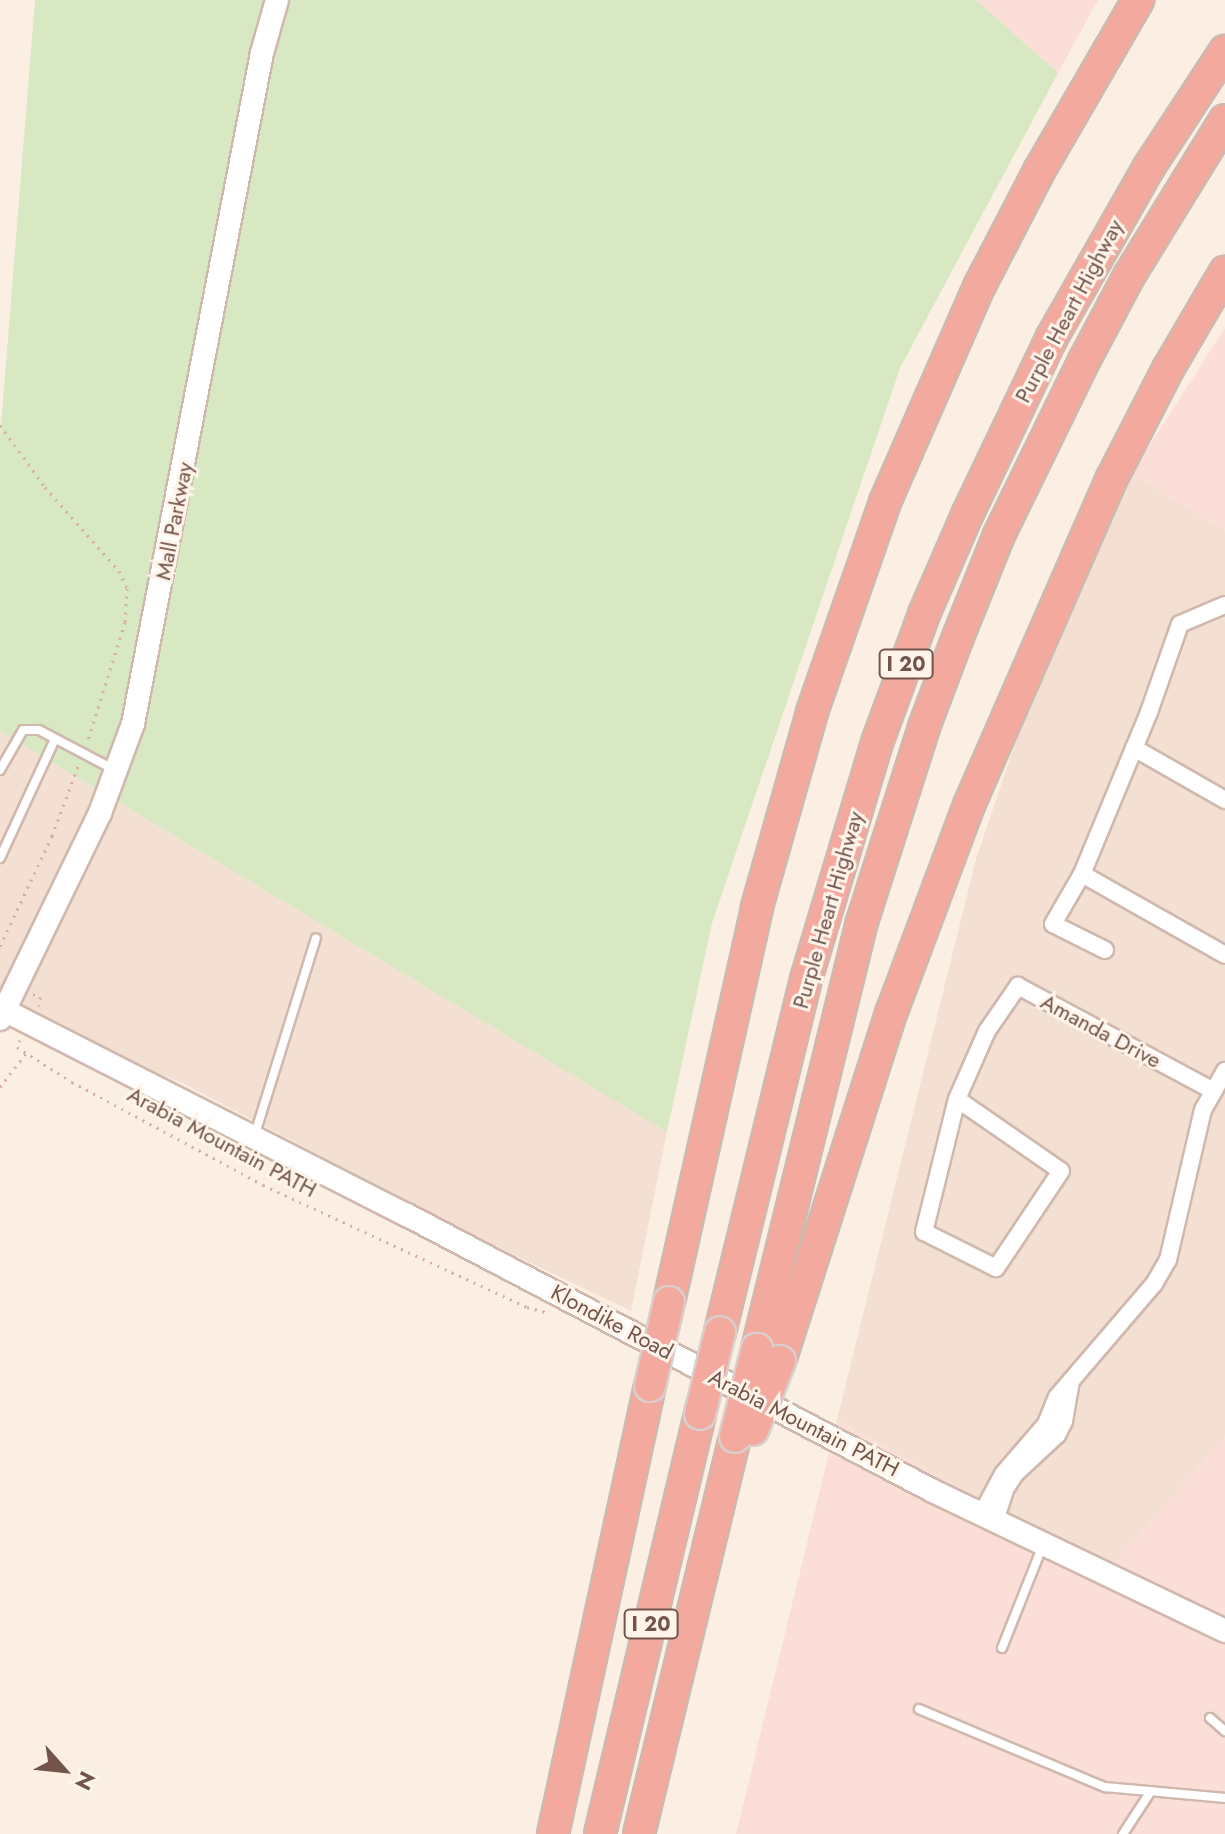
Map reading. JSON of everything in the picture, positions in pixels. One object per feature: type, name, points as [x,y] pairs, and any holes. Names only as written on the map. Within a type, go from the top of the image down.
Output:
[{"type":"highway","points":[[553,1834],[757,907],[812,712],[885,502],[980,285],[1054,144],[1138,0]]},
{"type":"highway","name":"Purple Heart Highway","points":[[600,1834],[811,960],[878,740],[924,614],[974,499],[1052,337],[1149,167],[1225,51]]},
{"type":"highway","name":"Purple Heart Highway","points":[[639,1834],[721,1495],[768,1355],[861,925],[915,755],[999,535],[1085,359],[1182,187],[1225,120]]},
{"type":"highway","points":[[768,1355],[969,805],[1112,478],[1168,369],[1225,272]]},
{"type":"street","name":"Mall Parkway","points":[[1,1013],[76,867],[133,724],[262,53],[277,0]]},
{"type":"street","points":[[1105,950],[1053,924],[1082,874],[1134,748],[1180,624],[1225,605]]},
{"type":"street","points":[[1134,748],[1225,800]]},
{"type":"street","points":[[1082,874],[1225,955]]},
{"type":"street","name":"Amanda Drive","points":[[957,1099],[1061,1171],[996,1268],[924,1232],[957,1099],[987,1031],[1018,986],[1214,1091]]},
{"type":"street","name":"Klondike Road","points":[[1,1013],[254,1137],[988,1518],[1225,1631]]},
{"type":"street","points":[[988,1518],[1015,1474],[1057,1435],[1064,1421],[1071,1379],[1154,1284],[1168,1260],[1203,1110],[1225,1071]]},
{"type":"lane","points":[[0,770],[23,730],[39,730],[116,770]]},
{"type":"lane","points":[[0,858],[55,739]]},
{"type":"lane","points":[[254,1137],[316,938]]},
{"type":"lane","points":[[1002,1648],[1043,1544]]},
{"type":"lane","points":[[919,1709],[1105,1787],[1225,1798]]},
{"type":"lane","points":[[1210,1718],[1225,1731]]},
{"type":"lane","points":[[1123,1834],[1151,1791]]},
{"type":"path","points":[[0,425],[45,487],[119,571],[127,588],[125,622],[83,753],[52,836],[0,946]]},
{"type":"path","name":"Arabia Mountain PATH","points":[[17,1047],[263,1185],[527,1307],[560,1315]]},
{"type":"path","points":[[0,1087],[26,1053]]},
{"type":"shaded area","points":[[976,0],[1098,0],[1058,73]]},
{"type":"shaded area","points":[[1225,328],[1225,530],[1131,474]]},
{"type":"shaded area","points":[[1131,474],[1225,530],[1225,1437],[1109,1569],[837,1420],[976,859],[1080,552]]},
{"type":"shaded area","points":[[0,731],[667,1132],[631,1311],[476,1237],[180,1082],[3,1014],[0,1018]]},
{"type":"shaded area","points":[[837,1420],[1109,1568],[1225,1437],[1225,1834],[736,1834]]},
{"type":"green space","points":[[35,0],[976,0],[1058,73],[900,368],[712,923],[667,1132],[0,731],[0,438]]}]
